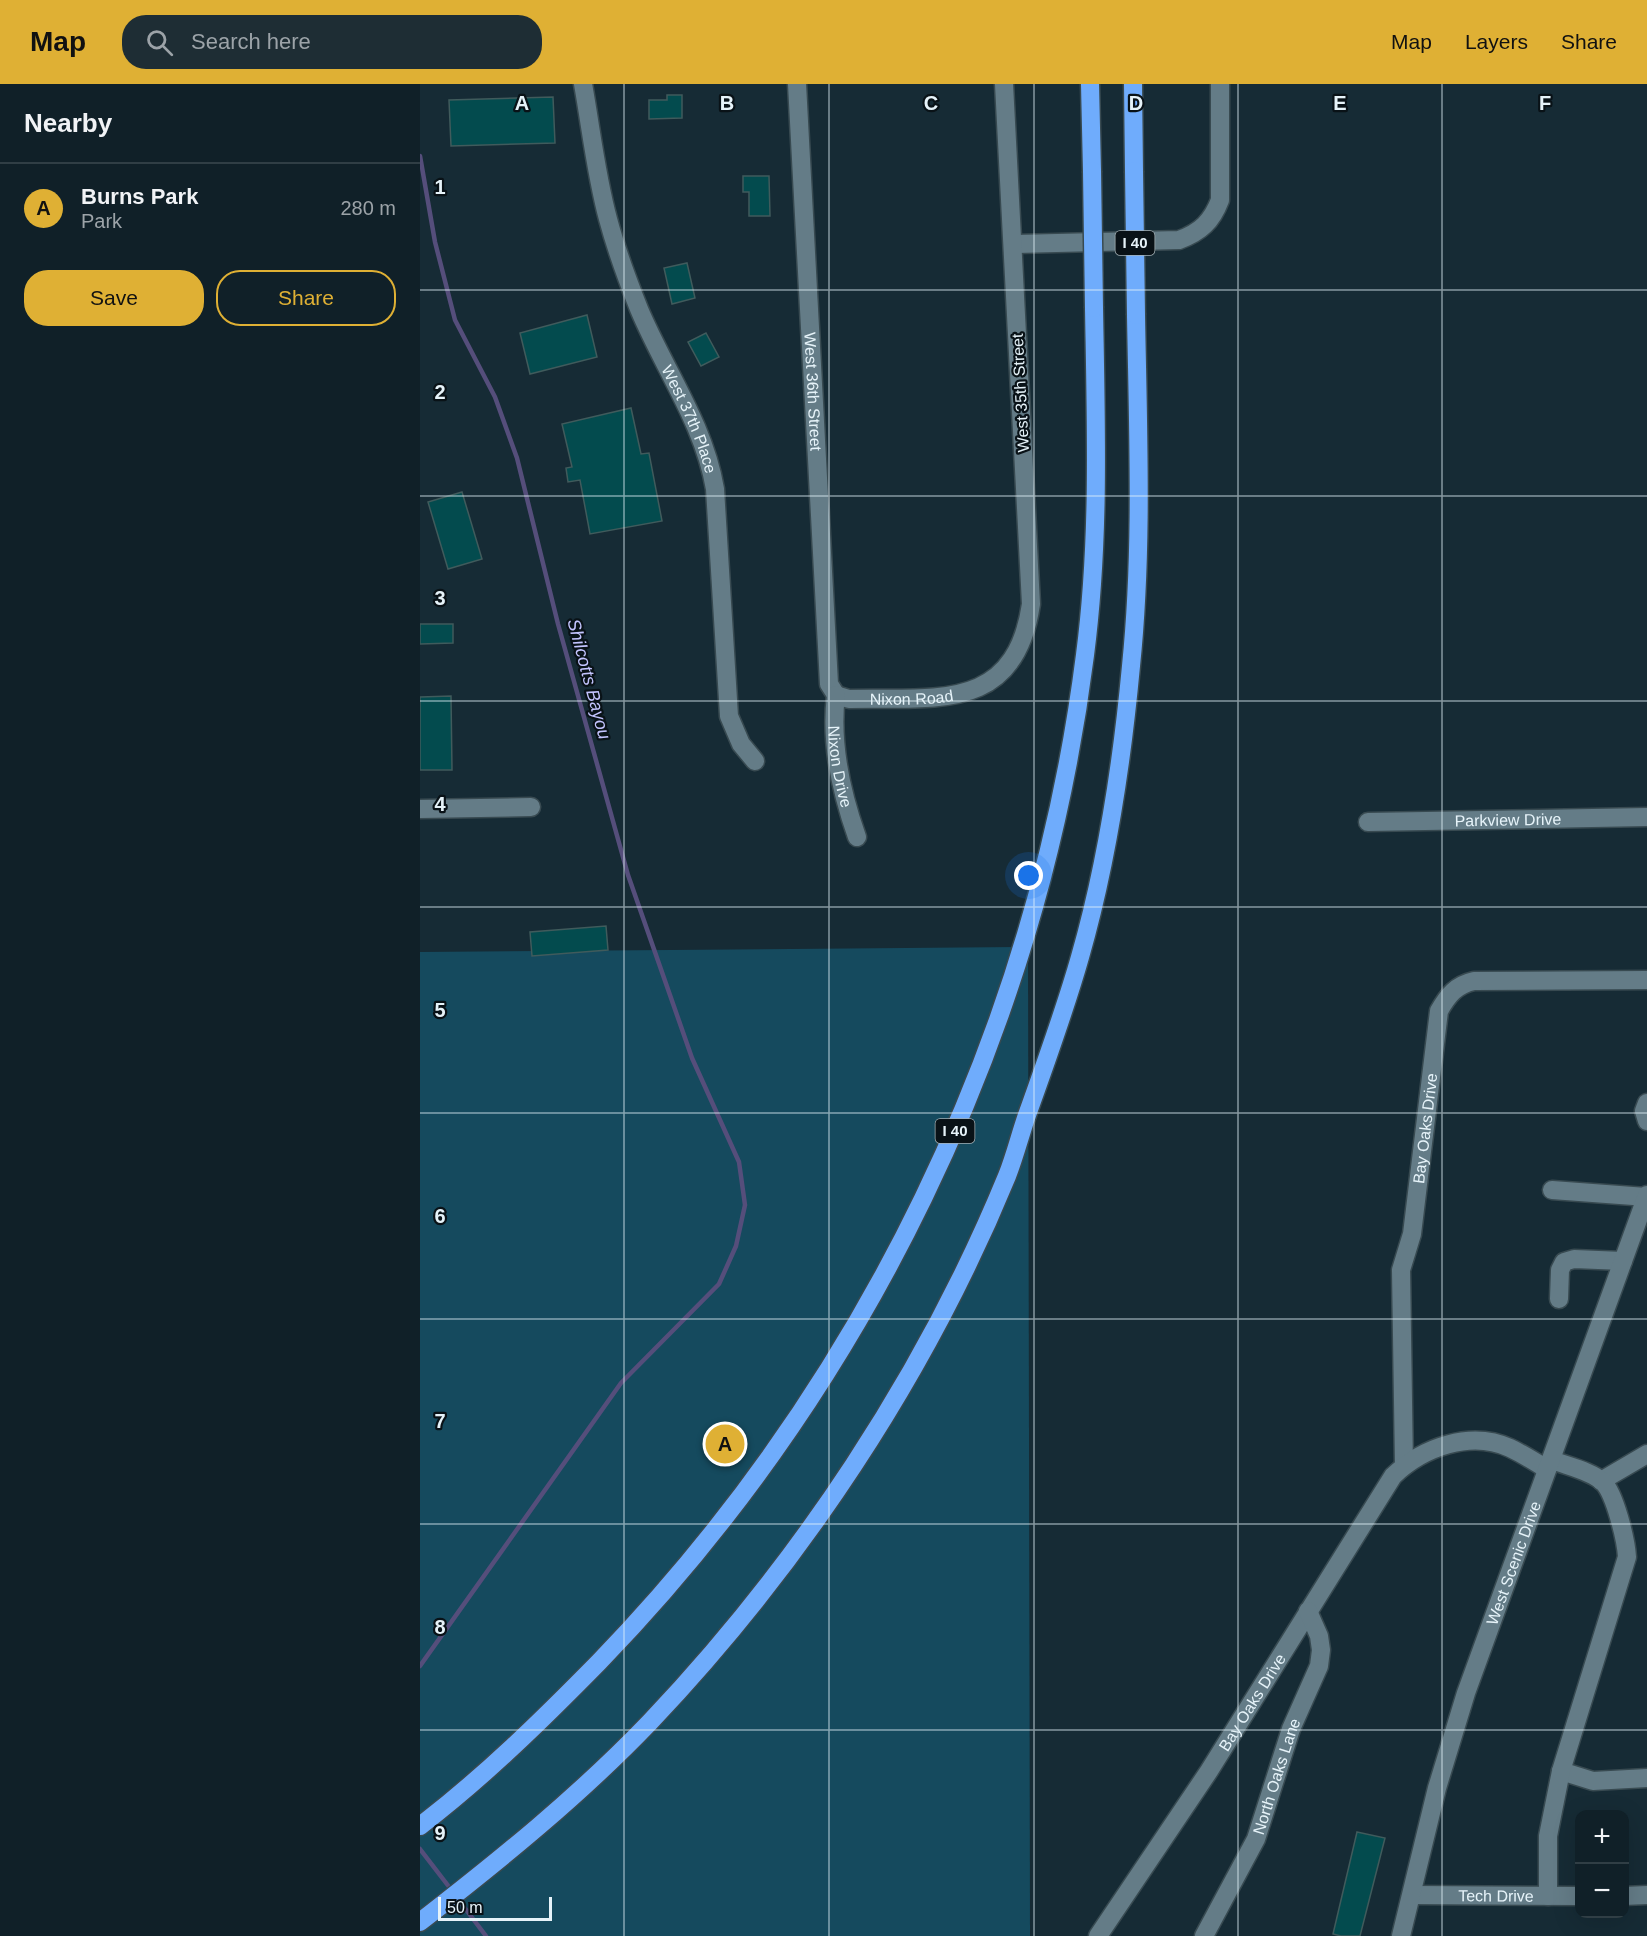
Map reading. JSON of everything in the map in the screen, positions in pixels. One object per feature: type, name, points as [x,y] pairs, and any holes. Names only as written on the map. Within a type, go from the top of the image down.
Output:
[{"type":"highway","name":"I 40","points":[[420,1826],[507,1754],[636,1623],[735,1506],[795,1422],[866,1310],[907,1234],[963,1112],[992,1038],[1031,918],[1061,796],[1077,712],[1093,582],[1097,518],[1090,84]]},
{"type":"highway","name":"I 40","points":[[420,1922],[501,1859],[593,1778],[648,1723],[733,1630],[829,1500],[906,1379],[976,1246],[1006,1178],[1080,957],[1116,787],[1131,667],[1138,572],[1133,84]]},
{"type":"street","name":"West 37th Place","points":[[583,84],[607,216],[616,248],[653,342],[699,432],[710,459],[715,489],[729,716],[741,744],[755,761]]},
{"type":"street","name":"West 36th Street","points":[[797,84],[829,672],[830,684],[836,695]]},
{"type":"street","name":"West 35th Street","points":[[985,684],[997,676],[1018,652],[1027,633],[1031,604],[1004,84]]},
{"type":"street","points":[[1013,244],[1179,240],[1200,230],[1215,213],[1220,200],[1221,84]]},
{"type":"street","name":"Nixon Road","points":[[836,695],[849,699],[947,697],[967,693],[985,684]]},
{"type":"street","name":"Nixon Drive","points":[[836,695],[833,713],[840,780],[843,797],[857,837]]},
{"type":"street","points":[[420,809],[531,807]]},
{"type":"street","name":"Parkview Drive","points":[[1368,822],[1647,817]]},
{"type":"street","name":"Bay Oaks Drive","points":[[1404,1466],[1401,1270],[1412,1234],[1439,1011],[1449,993],[1465,983],[1474,981],[1647,980]]},
{"type":"street","points":[[1647,1103],[1644,1111],[1647,1121]]},
{"type":"street","points":[[1552,1191],[1607,1192],[1619,1196],[1647,1196]]},
{"type":"street","name":"West Scenic Drive","points":[[1401,1936],[1437,1788],[1466,1693],[1647,1196]]},
{"type":"street","points":[[1559,1299],[1560,1269],[1564,1262],[1574,1259],[1623,1262]]},
{"type":"street","name":"Bay Oaks Drive","points":[[1098,1936],[1209,1771],[1369,1512],[1393,1476],[1404,1466],[1441,1446],[1473,1441],[1510,1448],[1550,1465],[1601,1481]]},
{"type":"street","points":[[1548,1896],[1548,1836],[1561,1771],[1627,1557],[1627,1547],[1610,1490],[1601,1481],[1647,1454]]},
{"type":"street","name":"North Oaks Lane","points":[[1204,1936],[1256,1839],[1291,1729],[1319,1666],[1321,1650],[1319,1636],[1308,1611]]},
{"type":"street","points":[[1561,1771],[1593,1781],[1647,1778]]},
{"type":"street","name":"Tech Drive","points":[[1412,1895],[1575,1896]]},
{"type":"street","points":[[1629,1896],[1647,1895]]},
{"type":"shaded area","points":[[1028,947],[1030,1936],[420,1936],[420,952]]},
{"type":"building","points":[[667,95],[682,95],[682,118],[649,119],[649,100],[667,100]]},
{"type":"building","points":[[553,97],[555,143],[451,146],[449,100]]},
{"type":"building","points":[[743,176],[769,176],[770,216],[749,216],[749,192],[743,192]]},
{"type":"building","points":[[687,263],[695,298],[672,304],[664,268]]},
{"type":"building","points":[[587,315],[597,357],[530,374],[520,333]]},
{"type":"building","points":[[706,333],[719,357],[701,366],[688,342]]},
{"type":"building","points":[[631,408],[641,454],[649,453],[662,521],[590,534],[580,480],[568,482],[566,468],[572,467],[562,424]]},
{"type":"building","points":[[462,492],[482,559],[448,569],[428,502]]},
{"type":"building","points":[[420,624],[453,624],[453,643],[420,644]]},
{"type":"building","points":[[451,696],[452,770],[420,770],[420,697]]},
{"type":"building","points":[[606,926],[608,950],[532,956],[530,932]]},
{"type":"building","points":[[1357,1832],[1385,1838],[1360,1936],[1341,1936],[1333,1934]]},
{"type":"waterway","name":"Shilcotts Bayou","points":[[420,156],[435,242],[455,320],[495,397],[517,458],[558,624],[628,875],[692,1058],[739,1162],[745,1205],[736,1246],[719,1284],[621,1383],[420,1666]]},
{"type":"waterway","points":[[420,1849],[453,1892]]},
{"type":"waterway","points":[[458,1899],[486,1936]]},
{"type":"place","name":"Burns Park","points":[[725,1444]]}]
